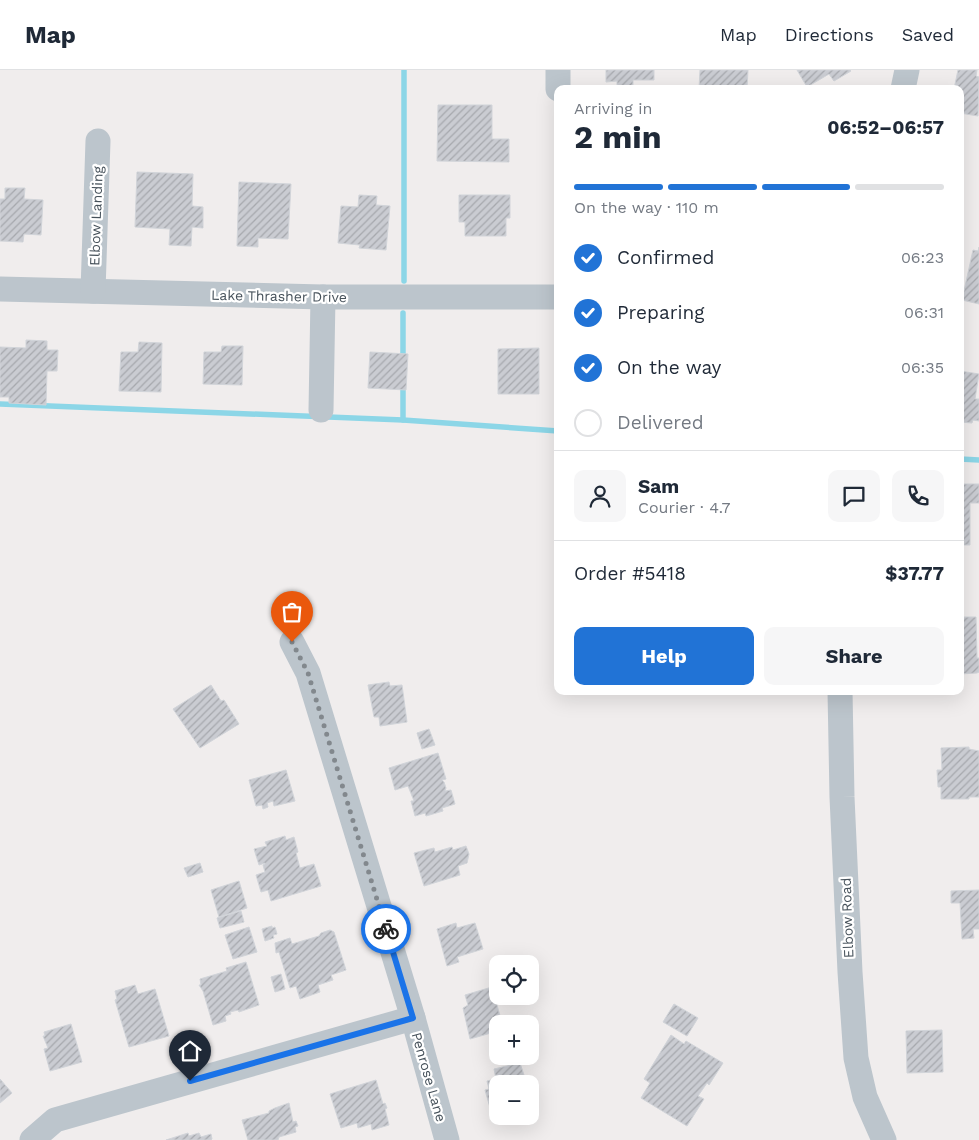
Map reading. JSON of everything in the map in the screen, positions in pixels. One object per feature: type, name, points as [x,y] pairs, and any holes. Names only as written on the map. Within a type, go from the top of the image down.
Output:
[{"type":"street","points":[[558,70],[558,85]]},
{"type":"street","points":[[904,85],[907,70]]},
{"type":"street","name":"Elbow Landing","points":[[93,291],[98,141]]},
{"type":"street","name":"Lake Thrasher Drive","points":[[0,289],[323,297],[554,297]]},
{"type":"street","points":[[321,410],[323,297]]},
{"type":"street","name":"Penrose Lane","points":[[292,642],[308,673],[413,1018],[447,1140]]},
{"type":"street","name":"Elbow Road","points":[[840,695],[843,826],[851,996],[856,1058],[865,1097],[884,1140]]},
{"type":"street","points":[[32,1140],[55,1120],[63,1117],[413,1018]]},
{"type":"building","points":[[606,70],[654,70],[654,80],[633,80],[633,85],[617,85],[617,81],[606,82]]},
{"type":"building","points":[[700,70],[748,70],[747,85],[699,85]]},
{"type":"building","points":[[797,70],[851,71],[834,81],[829,74],[810,85],[806,85]]},
{"type":"building","points":[[958,70],[977,70],[976,76],[979,77],[978,116],[964,114],[964,85],[955,85]]},
{"type":"building","points":[[438,105],[492,105],[492,139],[509,139],[509,162],[437,161]]},
{"type":"building","points":[[137,172],[193,174],[192,206],[203,207],[203,228],[192,227],[191,246],[169,245],[170,229],[135,227]]},
{"type":"building","points":[[239,182],[291,184],[288,239],[258,238],[258,247],[237,246]]},
{"type":"building","points":[[5,188],[25,188],[24,199],[43,200],[41,235],[24,234],[23,242],[0,241],[0,199],[5,199]]},
{"type":"building","points":[[359,195],[377,196],[376,205],[390,206],[386,250],[359,248],[360,245],[338,243],[341,206],[358,207]]},
{"type":"building","points":[[459,195],[510,195],[510,218],[506,218],[506,236],[465,236],[465,222],[459,222]]},
{"type":"building","points":[[979,247],[979,304],[964,300],[964,291],[973,250],[978,251]]},
{"type":"building","points":[[26,340],[47,341],[47,350],[58,350],[57,371],[47,371],[46,405],[9,403],[9,397],[0,397],[0,347],[26,348]]},
{"type":"building","points":[[139,342],[162,343],[161,392],[119,391],[121,352],[138,352]]},
{"type":"building","points":[[222,346],[243,346],[242,385],[203,384],[204,352],[221,352]]},
{"type":"building","points":[[539,348],[539,394],[498,394],[498,349]]},
{"type":"building","points":[[370,352],[408,354],[406,390],[368,388]]},
{"type":"building","points":[[964,372],[979,374],[975,399],[979,399],[979,421],[973,420],[972,423],[964,422]]},
{"type":"building","points":[[964,484],[979,484],[979,503],[970,503],[970,545],[964,545]]},
{"type":"building","points":[[964,617],[976,617],[977,658],[979,658],[979,672],[964,674]]},
{"type":"building","points":[[389,682],[390,686],[402,685],[407,722],[380,726],[379,717],[374,717],[368,685]]},
{"type":"building","points":[[211,685],[221,701],[224,700],[239,724],[200,748],[173,709]]},
{"type":"building","points":[[429,729],[435,745],[422,749],[417,733]]},
{"type":"building","points":[[969,747],[969,749],[979,751],[979,797],[941,799],[941,787],[938,787],[937,770],[942,770],[941,748]]},
{"type":"building","points":[[438,753],[446,779],[442,780],[446,788],[445,791],[451,790],[455,804],[442,808],[443,811],[426,816],[425,813],[415,816],[411,801],[414,801],[408,786],[395,790],[389,768]]},
{"type":"building","points":[[286,770],[295,801],[274,806],[273,801],[267,803],[268,807],[263,809],[262,805],[256,806],[249,780]]},
{"type":"building","points":[[285,836],[286,840],[294,837],[300,868],[314,864],[321,886],[271,901],[268,890],[261,892],[256,875],[265,872],[263,865],[265,863],[259,865],[254,849],[267,846],[265,842]]},
{"type":"building","points":[[466,846],[469,854],[467,863],[458,866],[460,875],[424,886],[414,853],[434,848],[435,852],[452,847],[453,850]]},
{"type":"building","points":[[200,863],[203,872],[188,877],[184,868]]},
{"type":"building","points":[[239,881],[247,908],[219,917],[211,890]]},
{"type":"building","points":[[979,890],[979,929],[973,929],[974,938],[962,939],[960,903],[951,903],[951,891]]},
{"type":"building","points":[[241,911],[244,922],[220,928],[217,918]]},
{"type":"building","points":[[456,923],[457,928],[475,923],[483,949],[457,957],[459,962],[447,966],[437,929]]},
{"type":"building","points":[[272,926],[272,928],[275,927],[277,934],[273,935],[274,938],[265,941],[262,929]]},
{"type":"building","points":[[249,927],[257,952],[233,959],[225,935]]},
{"type":"building","points":[[330,930],[334,932],[346,970],[331,975],[333,980],[318,985],[320,992],[300,999],[296,986],[290,988],[279,952],[276,953],[275,943],[290,938],[292,944],[319,936],[321,933]]},
{"type":"building","points":[[246,962],[259,1005],[239,1012],[238,1010],[230,1012],[231,1014],[225,1016],[226,1021],[213,1025],[203,991],[199,985],[201,985],[200,979],[227,971],[226,968]]},
{"type":"building","points":[[281,974],[285,989],[275,992],[271,977]]},
{"type":"building","points":[[135,985],[138,994],[155,989],[169,1036],[129,1047],[115,1000],[117,999],[115,991]]},
{"type":"building","points":[[489,988],[489,1005],[497,1005],[500,1015],[489,1015],[489,1034],[470,1039],[463,1008],[468,1005],[465,995]]},
{"type":"building","points":[[674,1004],[698,1018],[687,1036],[663,1022]]},
{"type":"building","points":[[71,1024],[82,1062],[50,1071],[44,1049],[48,1048],[43,1036],[45,1036],[44,1032]]},
{"type":"building","points":[[942,1030],[943,1072],[907,1073],[906,1031]]},
{"type":"building","points":[[671,1035],[684,1044],[686,1041],[723,1063],[709,1085],[707,1083],[698,1096],[704,1099],[687,1126],[641,1098],[650,1083],[644,1079]]},
{"type":"building","points":[[521,1065],[524,1075],[495,1075],[494,1069]]},
{"type":"building","points":[[0,1079],[12,1093],[0,1103]]},
{"type":"building","points":[[376,1080],[383,1104],[385,1103],[387,1108],[385,1109],[389,1125],[372,1130],[371,1124],[358,1128],[357,1123],[341,1128],[330,1094]]},
{"type":"building","points":[[489,1089],[489,1104],[485,1090]]},
{"type":"building","points":[[289,1103],[293,1122],[296,1121],[298,1126],[295,1127],[296,1132],[279,1137],[278,1140],[248,1140],[242,1120],[269,1113],[269,1111],[275,1108]]},
{"type":"building","points":[[188,1133],[189,1136],[199,1133],[201,1137],[211,1134],[212,1139],[166,1140]]},
{"type":"waterway","points":[[404,70],[404,281]]},
{"type":"waterway","points":[[403,313],[403,361]]},
{"type":"waterway","points":[[403,382],[403,420]]},
{"type":"waterway","points":[[0,404],[403,420],[554,431]]},
{"type":"waterway","points":[[964,459],[979,460]]},
{"type":"way so far","points":[[292,642],[308,673],[386,929]]},
{"type":"route","points":[[190,1081],[413,1018],[386,929]]}]
